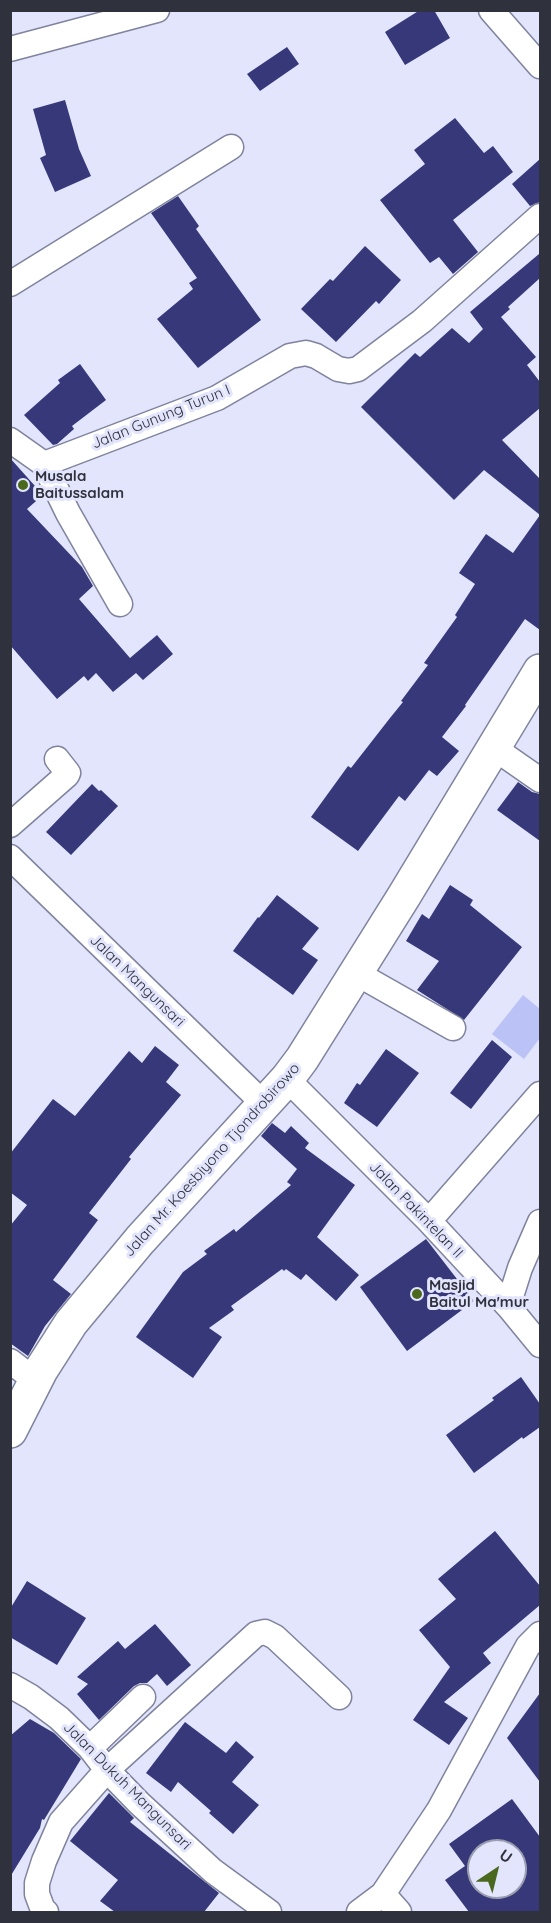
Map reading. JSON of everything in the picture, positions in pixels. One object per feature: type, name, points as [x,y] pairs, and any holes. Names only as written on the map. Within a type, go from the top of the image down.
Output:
[{"type":"main road","name":"Jalan Mr. Koesbiyono Tjondrobirowo","points":[[10,1431],[36,1380],[71,1323],[140,1240],[287,1079],[302,1059],[539,675]]},
{"type":"street","points":[[10,49],[157,10]]},
{"type":"street","points":[[491,10],[540,66]]},
{"type":"street","points":[[10,284],[231,147]]},
{"type":"street","name":"Jalan Gunung Turun I","points":[[44,464],[217,398],[290,356],[306,353],[338,369],[349,371],[358,369],[422,321],[540,216]]},
{"type":"street","points":[[10,440],[44,464],[68,513],[120,604]]},
{"type":"street","points":[[494,748],[540,780]]},
{"type":"street","points":[[10,825],[67,775],[68,772],[57,759]]},
{"type":"street","name":"Jalan Mangunsari","points":[[10,857],[264,1104]]},
{"type":"street","points":[[356,973],[453,1028]]},
{"type":"street","name":"Jalan Pakintelan II","points":[[287,1079],[429,1221],[508,1306],[540,1345]]},
{"type":"street","points":[[429,1221],[540,1094]]},
{"type":"street","points":[[508,1306],[520,1268],[540,1222]]},
{"type":"street","points":[[10,1361],[36,1380]]},
{"type":"street","points":[[46,1912],[43,1910],[38,1894],[37,1883],[61,1822],[108,1770],[256,1634],[266,1632],[275,1637],[339,1697]]},
{"type":"street","points":[[359,1912],[383,1894],[439,1810],[528,1646],[540,1634]]},
{"type":"street","name":"Jalan Dukuh Mangunsari","points":[[10,1685],[31,1697],[58,1718],[90,1748],[139,1803],[213,1871],[269,1912]]},
{"type":"street","points":[[90,1748],[143,1697]]},
{"type":"street","points":[[383,1894],[399,1912]]},
{"type":"shaded area","points":[[523,995],[540,1009],[540,1038],[524,1059],[492,1034]]},
{"type":"building","points":[[420,10],[434,10],[450,38],[405,65],[385,32]]},
{"type":"building","points":[[287,47],[299,64],[260,91],[247,74]]},
{"type":"building","points":[[65,100],[79,149],[91,176],[55,192],[40,158],[46,155],[33,109]]},
{"type":"building","points":[[455,118],[484,153],[493,146],[513,172],[453,220],[478,252],[453,274],[439,257],[430,263],[380,200],[425,164],[414,150]]},
{"type":"building","points":[[540,159],[540,202],[530,206],[512,184]]},
{"type":"building","points":[[178,196],[199,226],[196,229],[261,320],[198,368],[157,319],[193,289],[189,283],[197,278],[151,213]]},
{"type":"building","points":[[365,246],[401,280],[379,304],[376,301],[336,342],[301,309],[330,279],[333,281]]},
{"type":"building","points":[[539,254],[540,278],[508,307],[510,309],[501,317],[536,357],[527,365],[540,382],[540,408],[502,440],[540,479],[540,515],[484,470],[454,500],[361,407],[415,353],[420,357],[452,328],[469,343],[483,329],[470,312]]},
{"type":"building","points":[[80,364],[106,400],[72,426],[74,429],[53,445],[24,415],[60,383],[58,380]]},
{"type":"building","points":[[10,458],[43,495],[27,509],[82,567],[93,586],[79,599],[130,658],[157,635],[173,654],[143,680],[136,673],[113,692],[96,673],[88,681],[84,676],[57,699],[10,645]]},
{"type":"building","points":[[540,515],[540,630],[525,619],[442,737],[459,751],[437,776],[429,770],[405,801],[399,796],[358,851],[311,817],[348,766],[351,768],[403,702],[401,701],[428,665],[424,663],[457,617],[455,615],[475,584],[459,573],[486,534],[513,553]]},
{"type":"building","points":[[518,782],[532,792],[540,794],[540,841],[497,810]]},
{"type":"building","points":[[92,784],[118,806],[71,855],[46,832]]},
{"type":"building","points":[[450,885],[473,900],[470,905],[522,947],[464,1020],[417,990],[439,961],[406,941],[422,914],[429,919]]},
{"type":"building","points":[[277,895],[319,928],[302,949],[318,960],[293,995],[233,951]]},
{"type":"building","points":[[492,1040],[512,1057],[471,1109],[450,1093]]},
{"type":"building","points":[[155,1046],[179,1065],[166,1082],[181,1095],[129,1157],[131,1159],[89,1213],[98,1220],[53,1280],[71,1294],[45,1326],[28,1356],[10,1343],[10,1226],[27,1205],[10,1192],[10,1154],[53,1099],[75,1116],[129,1051],[142,1063]]},
{"type":"building","points":[[386,1049],[419,1073],[377,1127],[344,1103],[357,1083],[360,1085]]},
{"type":"building","points":[[272,1123],[285,1133],[291,1126],[309,1143],[305,1148],[355,1185],[317,1237],[359,1275],[336,1301],[306,1274],[301,1280],[286,1269],[284,1271],[282,1269],[231,1306],[234,1310],[209,1328],[222,1337],[193,1378],[136,1337],[183,1272],[207,1254],[204,1251],[234,1229],[236,1232],[291,1185],[287,1182],[297,1169],[261,1136]]},
{"type":"building","name":"Masjid Baitul Ma'mur","points":[[426,1239],[474,1301],[407,1351],[360,1287]]},
{"type":"building","points":[[521,1377],[540,1404],[540,1427],[523,1439],[522,1437],[474,1473],[446,1435]]},
{"type":"building","points":[[495,1531],[540,1586],[540,1605],[483,1653],[491,1663],[444,1702],[468,1718],[449,1745],[413,1720],[450,1667],[419,1630],[456,1599],[438,1579]]},
{"type":"building","points":[[27,1581],[86,1618],[57,1665],[10,1637],[10,1609]]},
{"type":"building","points":[[155,1624],[191,1665],[167,1686],[157,1674],[147,1683],[134,1686],[99,1720],[77,1694],[88,1684],[77,1677],[118,1641],[125,1649]]},
{"type":"building","points":[[540,1693],[540,1782],[507,1738]]},
{"type":"building","points":[[30,1719],[54,1733],[81,1759],[44,1820],[42,1819],[40,1828],[10,1877],[10,1736]]},
{"type":"building","points":[[185,1722],[226,1753],[236,1741],[254,1757],[232,1782],[259,1805],[233,1834],[178,1782],[171,1792],[146,1773]]},
{"type":"building","points":[[109,1793],[134,1818],[130,1822],[219,1893],[204,1912],[115,1912],[100,1901],[118,1880],[70,1841]]},
{"type":"building","points":[[512,1799],[540,1837],[540,1912],[469,1912],[445,1880],[465,1866],[449,1844]]},
{"type":"place","name":"Musala Baitussalam","points":[[23,485]]},
{"type":"place","name":"Masjid Baitul Ma'mur","points":[[417,1294]]}]
